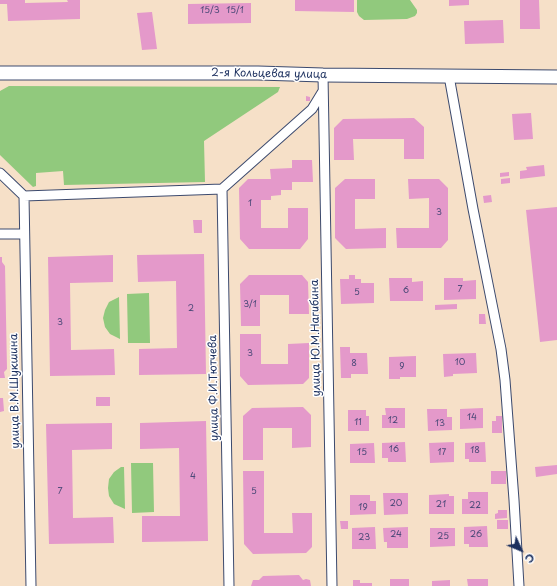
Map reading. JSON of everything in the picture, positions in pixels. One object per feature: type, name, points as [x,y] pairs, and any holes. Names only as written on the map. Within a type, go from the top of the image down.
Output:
[{"type":"main road","name":"2-я Кольцевая улица","points":[[0,73],[236,73],[557,76]]},
{"type":"street","name":"улица Ю.М.Нагибина","points":[[323,75],[332,586]]},
{"type":"street","points":[[449,76],[473,209],[501,349],[505,380],[519,586]]},
{"type":"street","points":[[0,173],[24,196],[222,189],[312,109],[324,90]]},
{"type":"street","name":"улица Ф.И.Тютчева","points":[[222,189],[229,586]]},
{"type":"street","name":"улица В.М.Шукшина","points":[[24,196],[31,586]]},
{"type":"street","points":[[0,234],[24,234]]},
{"type":"green space","points":[[357,0],[410,0],[417,10],[417,13],[415,16],[407,19],[364,20],[357,12]]},
{"type":"green space","points":[[9,86],[280,87],[278,92],[204,141],[205,182],[64,185],[63,171],[36,173],[36,186],[33,187],[0,155],[0,91]]},
{"type":"green space","points":[[149,293],[150,343],[128,343],[127,294]]},
{"type":"green space","points":[[119,297],[120,339],[110,334],[105,327],[103,318],[109,302]]},
{"type":"green space","points":[[131,463],[153,463],[154,512],[132,513]]},
{"type":"green space","points":[[121,467],[124,467],[125,509],[114,504],[109,496],[108,488],[109,479],[114,472]]},
{"type":"building","points":[[0,0],[25,0],[25,3],[68,2],[67,0],[80,0],[80,19],[8,21],[7,4],[0,4]]},
{"type":"building","points":[[295,0],[354,0],[354,12],[295,11]]},
{"type":"building","points":[[449,0],[469,0],[469,5],[449,6]]},
{"type":"building","points":[[520,0],[539,0],[540,29],[520,29]]},
{"type":"building","points":[[251,3],[251,23],[188,24],[188,4]]},
{"type":"building","points":[[152,12],[157,49],[142,50],[137,13]]},
{"type":"building","points":[[503,20],[504,43],[465,44],[464,21]]},
{"type":"building","points":[[306,96],[310,97],[310,101],[306,101]]},
{"type":"building","points":[[531,113],[533,139],[514,140],[512,114]]},
{"type":"building","points":[[414,118],[424,127],[424,159],[404,159],[404,139],[353,139],[354,160],[334,160],[334,128],[343,119]]},
{"type":"building","points":[[292,160],[312,160],[313,182],[292,182],[292,190],[281,190],[281,195],[271,196],[271,200],[261,200],[261,228],[288,228],[288,208],[308,208],[308,239],[300,249],[249,249],[240,239],[239,188],[248,179],[271,179],[270,169],[292,168]]},
{"type":"building","points":[[544,165],[545,176],[520,179],[520,171],[527,170],[526,167]]},
{"type":"building","points":[[509,172],[509,176],[500,177],[500,173]]},
{"type":"building","points":[[510,178],[510,183],[501,184],[501,179]]},
{"type":"building","points":[[345,179],[375,179],[375,199],[355,199],[355,229],[386,228],[386,248],[346,249],[335,238],[335,188]]},
{"type":"building","points":[[408,179],[439,179],[448,188],[448,240],[441,248],[397,248],[396,228],[429,228],[429,198],[409,199]]},
{"type":"building","points":[[491,195],[492,202],[484,203],[483,196]]},
{"type":"building","points":[[557,207],[557,340],[540,342],[526,210]]},
{"type":"building","points":[[193,220],[202,220],[202,233],[194,233]]},
{"type":"building","points":[[204,254],[206,374],[139,375],[139,349],[177,348],[176,281],[138,282],[137,255]]},
{"type":"building","points":[[113,255],[113,282],[70,283],[71,350],[114,349],[115,375],[50,376],[48,257]]},
{"type":"building","points":[[0,257],[2,257],[2,262],[5,266],[7,369],[4,372],[5,378],[0,378]]},
{"type":"building","points":[[249,275],[302,275],[308,282],[309,314],[289,314],[289,295],[260,295],[260,326],[241,326],[240,284]]},
{"type":"building","points":[[349,275],[355,275],[355,279],[361,279],[361,283],[374,283],[374,303],[341,304],[340,279],[349,279]]},
{"type":"building","points":[[389,278],[412,278],[412,282],[423,281],[423,301],[390,301]]},
{"type":"building","points":[[444,278],[463,278],[463,281],[476,280],[476,299],[444,300]]},
{"type":"building","points":[[457,304],[457,309],[435,310],[435,305]]},
{"type":"building","points":[[479,314],[485,314],[486,324],[479,324]]},
{"type":"building","points":[[240,334],[261,334],[261,364],[288,364],[288,344],[309,343],[309,378],[303,384],[248,385],[240,376]]},
{"type":"building","points":[[340,347],[350,347],[350,353],[367,353],[368,374],[351,374],[351,378],[341,378]]},
{"type":"building","points":[[476,353],[477,373],[453,374],[453,376],[444,377],[443,354]]},
{"type":"building","points":[[416,356],[416,377],[389,379],[389,357]]},
{"type":"building","points":[[96,397],[110,397],[110,406],[96,406]]},
{"type":"building","points":[[0,398],[3,398],[4,411],[0,412]]},
{"type":"building","points":[[303,407],[311,415],[311,447],[292,448],[292,428],[263,428],[263,460],[243,460],[243,416],[252,408]]},
{"type":"building","points":[[385,408],[405,408],[405,428],[382,428],[382,415],[386,415]]},
{"type":"building","points":[[483,408],[483,428],[460,429],[460,409]]},
{"type":"building","points":[[427,409],[447,409],[447,417],[452,417],[452,430],[428,431]]},
{"type":"building","points":[[348,410],[366,410],[366,416],[369,416],[369,431],[348,431]]},
{"type":"building","points":[[496,416],[502,416],[502,433],[492,433],[492,421],[496,421]]},
{"type":"building","points":[[206,421],[208,541],[142,542],[142,516],[180,516],[179,448],[140,449],[140,423]]},
{"type":"building","points":[[112,423],[112,449],[72,450],[73,518],[113,517],[114,543],[49,544],[46,424]]},
{"type":"building","points":[[405,442],[406,462],[388,462],[388,458],[382,458],[382,443]]},
{"type":"building","points":[[454,442],[454,462],[430,463],[429,443]]},
{"type":"building","points":[[485,442],[486,462],[469,462],[469,459],[465,459],[465,443]]},
{"type":"building","points":[[374,443],[375,463],[350,463],[350,444]]},
{"type":"building","points":[[557,465],[557,474],[536,477],[535,467]]},
{"type":"building","points":[[243,471],[264,471],[264,533],[293,533],[292,513],[312,513],[312,547],[306,553],[253,554],[244,544]]},
{"type":"building","points":[[491,471],[506,471],[506,484],[491,484]]},
{"type":"building","points":[[468,492],[488,492],[488,514],[462,514],[462,499],[468,499]]},
{"type":"building","points":[[383,493],[408,493],[408,514],[384,515]]},
{"type":"building","points":[[449,494],[449,496],[454,496],[454,514],[429,514],[429,495]]},
{"type":"building","points":[[350,495],[370,495],[370,501],[376,501],[376,514],[350,515]]},
{"type":"building","points":[[498,510],[507,510],[507,518],[495,519],[495,514],[498,513]]},
{"type":"building","points":[[497,520],[508,520],[508,529],[497,529]]},
{"type":"building","points":[[340,521],[348,521],[348,529],[341,529]]},
{"type":"building","points":[[487,526],[488,547],[469,547],[469,544],[464,544],[464,527]]},
{"type":"building","points":[[375,527],[376,549],[352,549],[352,528]]},
{"type":"building","points":[[408,527],[408,548],[387,548],[387,542],[384,542],[383,528]]},
{"type":"building","points":[[430,528],[455,528],[455,546],[430,547]]},
{"type":"building","points":[[299,575],[303,580],[310,580],[311,586],[251,586],[253,580],[259,580],[263,576]]},
{"type":"building","points":[[390,579],[409,579],[409,586],[390,586]]},
{"type":"building","points":[[467,579],[488,579],[488,586],[468,586]]},
{"type":"building","points":[[353,580],[360,580],[360,583],[372,583],[372,586],[353,586]]},
{"type":"building","points":[[450,580],[450,586],[432,586],[432,581]]}]
